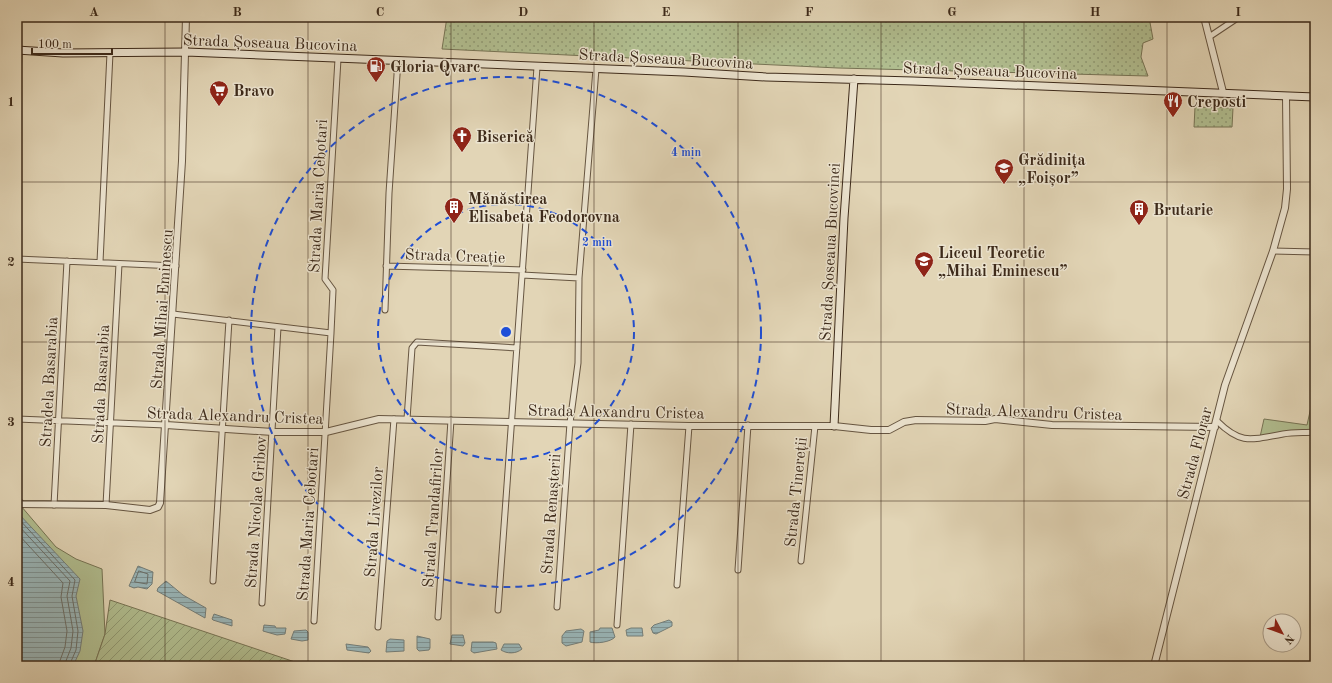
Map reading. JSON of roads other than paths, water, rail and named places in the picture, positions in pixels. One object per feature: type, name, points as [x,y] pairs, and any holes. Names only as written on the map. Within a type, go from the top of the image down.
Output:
[{"type":"main road","name":"Strada Șoseaua Bucovina","points":[[18,50],[110,53],[186,52],[537,67],[1223,92],[1314,97]]},
{"type":"main road","name":"Strada Șoseaua Bucovinei","points":[[834,426],[844,218],[854,79]]},
{"type":"street","name":"Strada Mihai Eminescu","points":[[17,501],[22,504],[106,505],[150,510],[158,507],[160,503],[174,314],[182,162],[186,17]]},
{"type":"street","points":[[1204,17],[1223,92]]},
{"type":"street","points":[[1209,37],[1239,17]]},
{"type":"street","points":[[17,109],[18,50]]},
{"type":"street","points":[[100,262],[110,53]]},
{"type":"street","name":"Strada Maria Cebotari","points":[[314,620],[333,290],[325,279],[338,59]]},
{"type":"street","points":[[385,310],[386,266],[398,60]]},
{"type":"street","name":"Strada Șoseaua Bucovina","points":[[1314,97],[1315,61]]},
{"type":"street","points":[[498,610],[513,422],[537,67]]},
{"type":"street","name":"Strada Renașterii","points":[[557,607],[570,423],[578,363],[579,278],[596,69]]},
{"type":"street","name":"Strada Florar","points":[[1154,666],[1225,385],[1273,251],[1285,208],[1287,189],[1286,96]]},
{"type":"street","points":[[1273,251],[1315,252]]},
{"type":"street","points":[[17,258],[176,266]]},
{"type":"street","name":"Stradela Basarabia","points":[[54,505],[67,261]]},
{"type":"street","name":"Strada Basarabia","points":[[106,505],[119,264]]},
{"type":"street","name":"Strada Creație","points":[[386,266],[523,273],[579,278]]},
{"type":"street","points":[[174,314],[331,333]]},
{"type":"street","points":[[214,581],[228,320]]},
{"type":"street","name":"Strada Nicolae Gribov","points":[[262,603],[278,327]]},
{"type":"street","points":[[407,419],[412,348],[417,342],[517,348]]},
{"type":"street","name":"Strada Alexandru Cristea","points":[[17,419],[166,425],[273,432],[326,432],[379,419],[689,426],[834,426],[871,430],[889,430],[904,422],[916,420],[985,421],[995,419],[1052,425],[1216,424]]},
{"type":"street","name":"Strada Livezilor","points":[[378,627],[394,419]]},
{"type":"street","name":"Strada Trandafirilor","points":[[438,617],[451,420]]},
{"type":"street","points":[[617,624],[631,424]]},
{"type":"street","points":[[1216,424],[1236,435],[1252,440],[1284,434],[1315,432]]},
{"type":"street","points":[[738,570],[748,425]]},
{"type":"street","points":[[677,586],[689,426]]},
{"type":"street","name":"Strada Tinereții","points":[[801,561],[815,426]]},
{"type":"water","points":[[17,512],[80,579],[76,596],[83,631],[80,651],[73,666],[17,666]]},
{"type":"water","points":[[138,566],[153,572],[152,584],[147,589],[129,586]]},
{"type":"water","points":[[166,581],[183,595],[206,608],[205,618],[157,591],[158,588]]},
{"type":"water","points":[[214,614],[232,620],[232,626],[213,620]]},
{"type":"water","points":[[669,620],[672,622],[672,626],[656,634],[653,633],[651,628],[654,625]]},
{"type":"water","points":[[264,625],[275,626],[276,628],[286,628],[285,634],[277,635],[263,631]]},
{"type":"water","points":[[600,628],[612,628],[615,637],[603,642],[590,642],[590,632],[599,630]]},
{"type":"water","points":[[631,628],[642,628],[643,636],[627,636],[626,630]]},
{"type":"water","points":[[581,629],[584,631],[582,642],[566,646],[562,643],[562,636],[566,631]]},
{"type":"water","points":[[306,630],[308,632],[308,640],[302,641],[291,639],[294,631]]},
{"type":"water","points":[[452,635],[463,635],[465,643],[463,646],[450,644]]},
{"type":"water","points":[[417,636],[430,639],[429,650],[419,651],[417,649]]},
{"type":"water","points":[[390,639],[404,640],[404,651],[386,652],[387,641]]},
{"type":"water","points":[[472,642],[493,642],[496,643],[497,649],[474,653],[471,651]]},
{"type":"water","points":[[346,644],[368,647],[371,651],[369,653],[347,650]]},
{"type":"water","points":[[504,644],[519,644],[522,649],[514,653],[506,652],[501,650]]},
{"type":"place","name":"Gloria Qvarc","points":[[376,83]]},
{"type":"place","name":"Bravo","points":[[219,107]]},
{"type":"place","name":"Creposti","points":[[1173,118]]},
{"type":"place","name":"Biserică","points":[[462,153]]},
{"type":"place","name":"Grădinița „Foișor”","points":[[1004,185]]},
{"type":"place","name":"Mănăstirea Elisabeta Feodorovna","points":[[454,224]]},
{"type":"place","name":"Brutarie","points":[[1139,226]]},
{"type":"place","name":"Liceul Teoretic „Mihai Eminescu”","points":[[924,278]]}]
